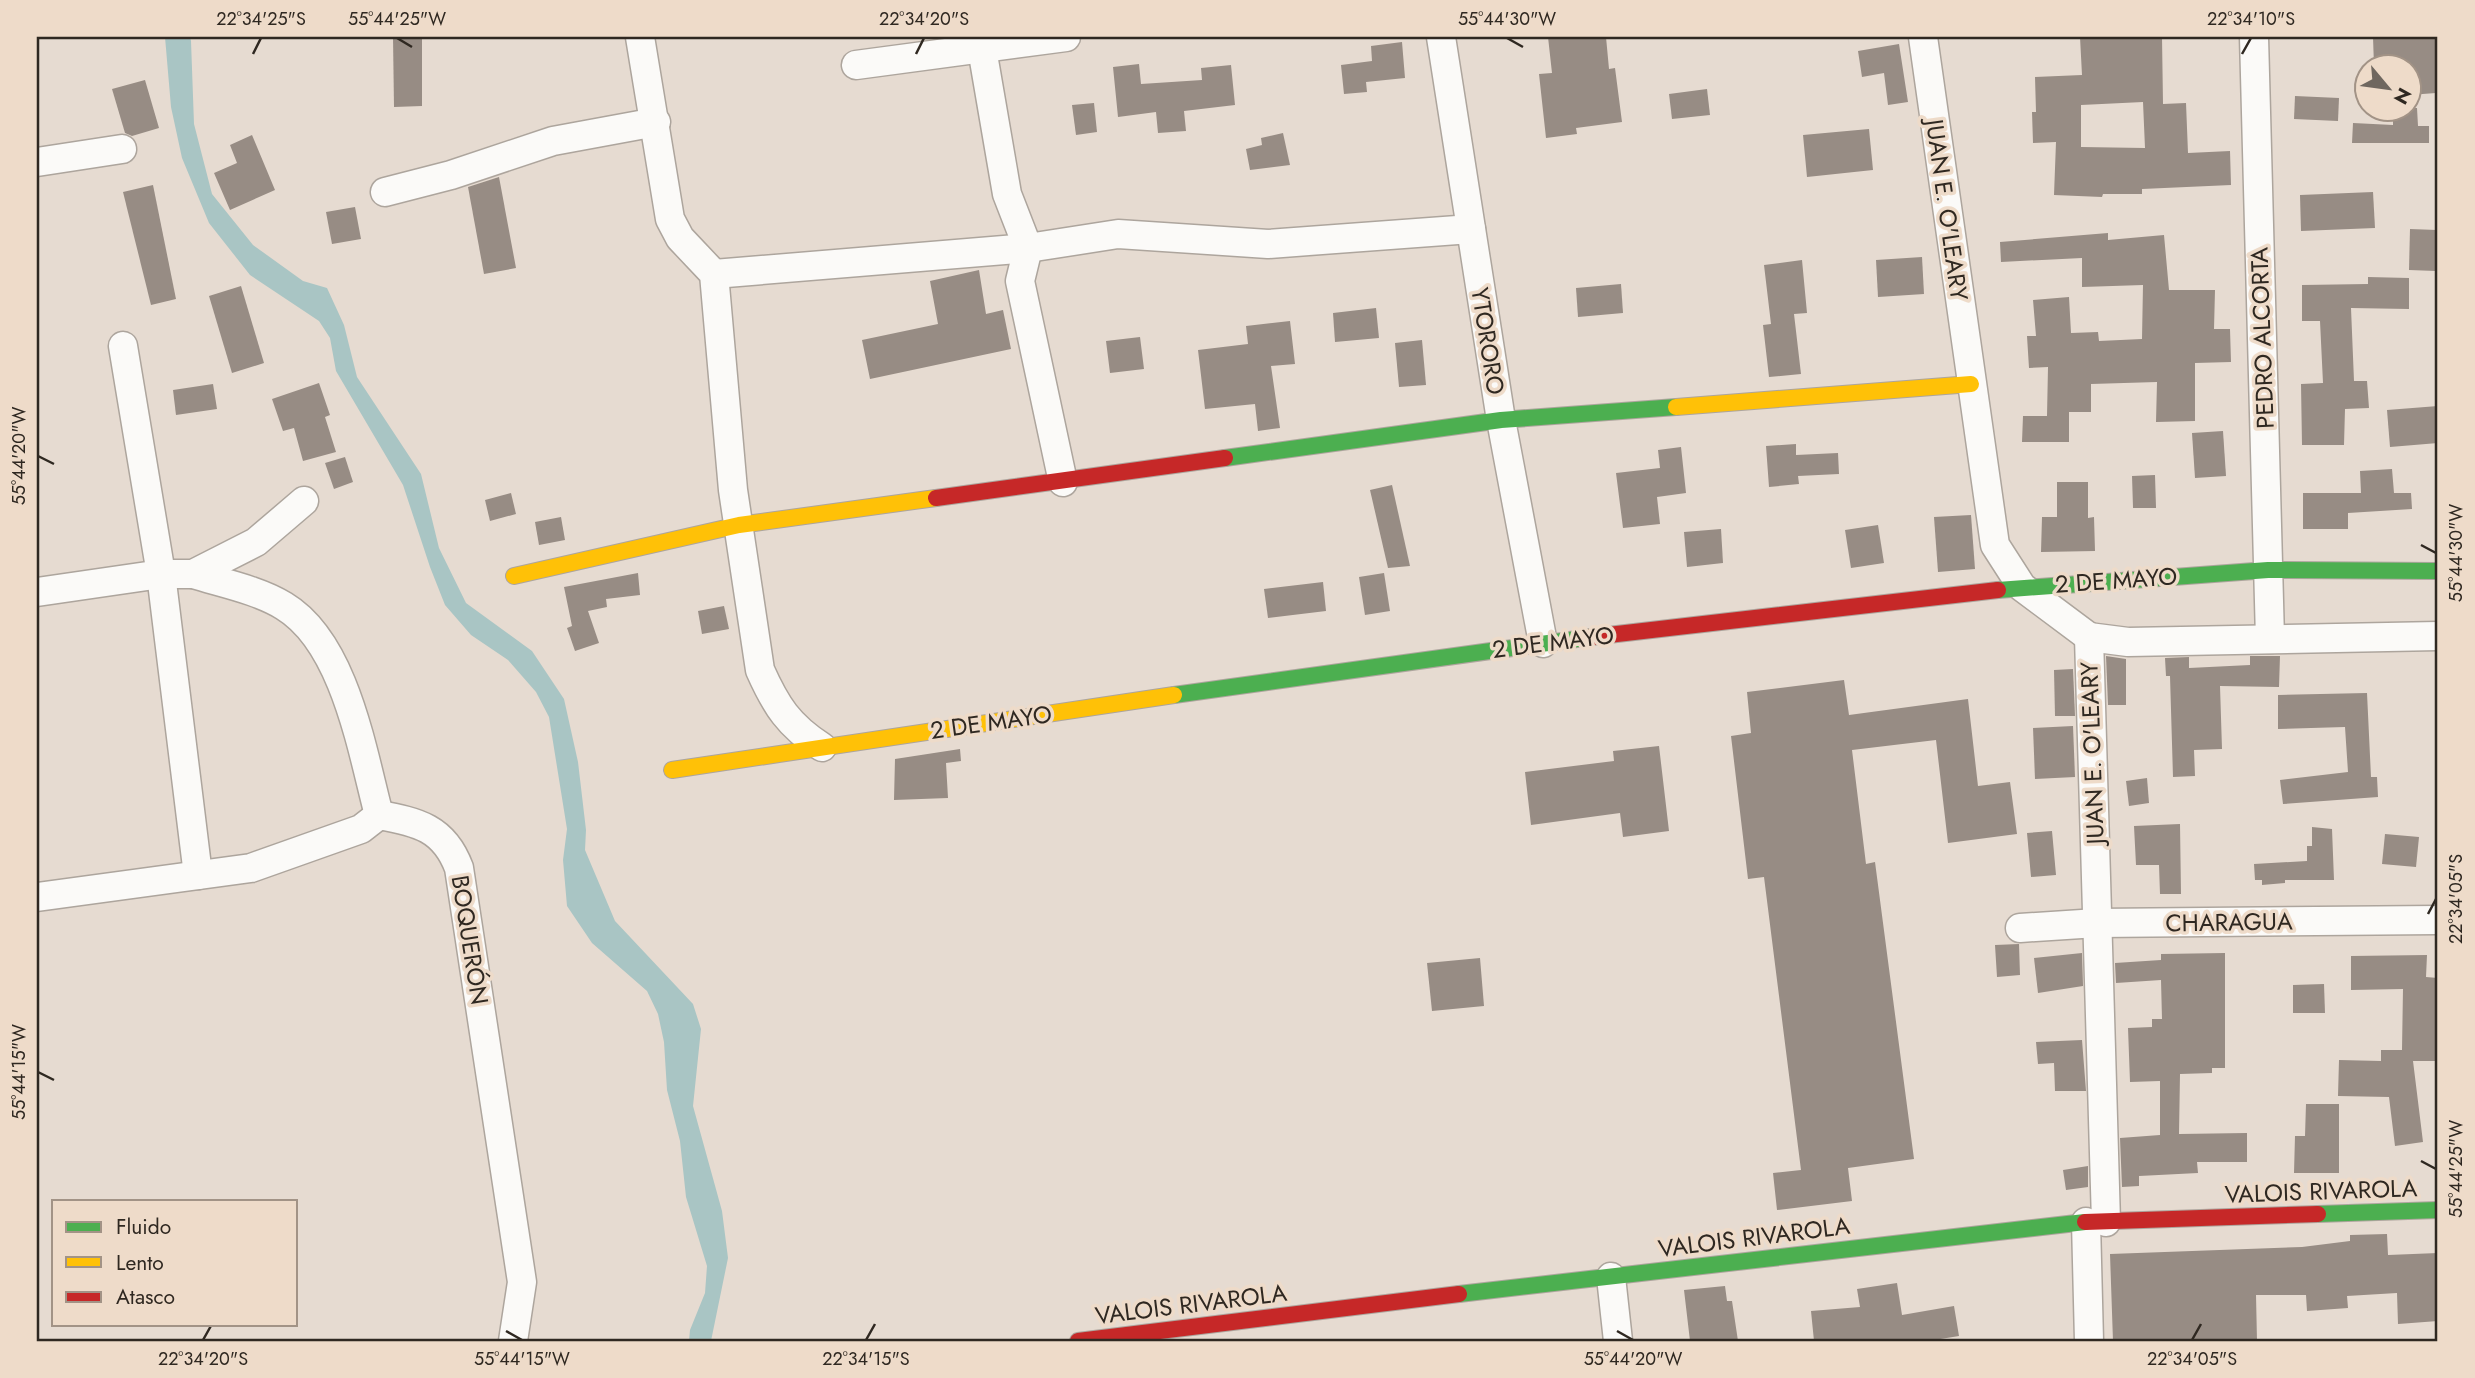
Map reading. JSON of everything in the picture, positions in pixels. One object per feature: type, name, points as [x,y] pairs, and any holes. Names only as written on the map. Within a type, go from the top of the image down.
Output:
[{"type":"street","points":[[639,37],[656,122],[670,219],[680,238],[714,274],[738,526],[761,670],[772,697],[796,731],[822,747]]},
{"type":"street","points":[[856,65],[981,42],[1066,37]]},
{"type":"street","name":"YTORORO","points":[[1441,37],[1501,420],[1543,643]]},
{"type":"street","name":"JUAN E. O'LEARY","points":[[1923,37],[1995,545],[2022,587],[2089,637],[2097,923],[2096,1222],[2089,1341]]},
{"type":"street","name":"PEDRO ALCORTA","points":[[2253,37],[2270,639]]},
{"type":"street","points":[[981,42],[1007,194],[1028,248],[1020,281],[1063,482]]},
{"type":"street","points":[[384,192],[451,174],[553,141],[656,122]]},
{"type":"street","points":[[37,162],[122,149]]},
{"type":"street","points":[[714,274],[1028,248],[1118,233],[1268,244],[1471,229]]},
{"type":"street","points":[[123,346],[161,574],[198,875]]},
{"type":"street","points":[[514,576],[738,526],[1501,420],[1972,384]]},
{"type":"street","points":[[193,575],[256,542],[304,501]]},
{"type":"street","name":"2 DE MAYO","points":[[672,770],[1366,666],[2022,587],[2268,570],[2438,570]]},
{"type":"street","points":[[37,592],[161,574],[193,575],[284,606],[315,631],[348,700],[379,815],[360,828],[251,868],[37,897]]},
{"type":"street","points":[[2089,637],[2129,642],[2438,636]]},
{"type":"street","name":"BOQUERÓN","points":[[379,815],[416,821],[451,847],[459,868],[522,1282],[513,1341]]},
{"type":"street","name":"CHARAGUA","points":[[2020,928],[2097,923],[2438,920]]},
{"type":"street","name":"VALOIS RIVAROLA","points":[[1078,1341],[1175,1334],[1611,1277],[2096,1222],[2438,1210]]},
{"type":"street","points":[[1611,1277],[1618,1341]]},
{"type":"water","points":[[165,37],[190,37],[194,124],[212,194],[253,245],[303,281],[327,288],[344,325],[357,377],[421,474],[439,548],[466,603],[532,651],[564,699],[578,762],[586,830],[585,850],[615,921],[693,1004],[701,1029],[693,1106],[722,1211],[728,1258],[711,1341],[689,1341],[690,1330],[705,1293],[707,1266],[686,1197],[680,1141],[667,1090],[664,1042],[658,1014],[647,991],[592,943],[567,906],[563,860],[567,829],[549,717],[536,692],[508,660],[471,635],[445,605],[403,485],[336,371],[330,338],[319,321],[250,275],[209,223],[182,158],[171,107]]},
{"type":"building","points":[[393,37],[422,37],[422,106],[394,107]]},
{"type":"building","points":[[1548,37],[1606,37],[1609,69],[1615,68],[1622,122],[1576,128],[1577,134],[1546,138],[1539,74],[1552,73]]},
{"type":"building","points":[[2080,37],[2162,37],[2163,104],[2186,103],[2188,153],[2230,151],[2231,185],[2142,189],[2142,194],[2103,194],[2102,197],[2054,195],[2056,142],[2033,143],[2035,77],[2082,75]],"holes":[[[2143,102],[2145,148],[2081,147],[2081,105]]]},
{"type":"building","points":[[2373,37],[2438,37],[2436,93],[2422,94],[2422,52],[2374,52]]},
{"type":"building","points":[[1402,42],[1405,78],[1366,82],[1367,92],[1344,94],[1341,65],[1372,61],[1371,46]]},
{"type":"building","points":[[1899,44],[1908,102],[1888,105],[1884,73],[1862,77],[1858,51]]},
{"type":"building","points":[[1139,64],[1141,84],[1202,80],[1201,68],[1231,65],[1235,105],[1184,111],[1186,131],[1158,133],[1156,112],[1118,117],[1113,67]]},
{"type":"building","points":[[145,80],[159,128],[132,136],[125,133],[112,89]]},
{"type":"building","points":[[1707,89],[1710,115],[1672,119],[1669,94]]},
{"type":"building","points":[[2295,96],[2339,98],[2338,121],[2294,119]]},
{"type":"building","points":[[1094,103],[1097,132],[1076,135],[1072,105]]},
{"type":"building","points":[[2393,122],[2418,122],[2418,126],[2429,126],[2429,143],[2352,143],[2353,123],[2393,125]]},
{"type":"building","points":[[1869,129],[1873,170],[1807,177],[1803,135]]},
{"type":"building","points":[[1283,133],[1290,165],[1250,170],[1246,149],[1262,145],[1261,138]]},
{"type":"building","points":[[252,135],[275,190],[230,210],[214,173],[237,163],[230,145]]},
{"type":"building","points":[[499,177],[516,268],[484,274],[468,187]]},
{"type":"building","points":[[153,185],[176,299],[151,305],[123,192]]},
{"type":"building","points":[[2373,192],[2375,228],[2301,231],[2300,195]]},
{"type":"building","points":[[355,207],[361,239],[332,244],[326,212]]},
{"type":"building","points":[[2410,229],[2437,230],[2436,271],[2409,270]]},
{"type":"building","points":[[2108,233],[2108,240],[2164,235],[2169,290],[2215,290],[2214,329],[2230,329],[2231,362],[2195,363],[2195,421],[2156,422],[2157,382],[2091,384],[2091,412],[2069,412],[2069,442],[2022,442],[2023,416],[2047,416],[2048,367],[2029,368],[2027,336],[2036,336],[2033,300],[2069,297],[2071,333],[2098,332],[2099,341],[2142,339],[2143,285],[2082,287],[2082,258],[2001,262],[2000,242]]},
{"type":"building","points":[[1922,257],[1924,294],[1878,297],[1876,260]]},
{"type":"building","points":[[1802,260],[1807,313],[1794,314],[1801,374],[1769,377],[1763,325],[1771,324],[1764,265]]},
{"type":"building","points":[[979,270],[986,314],[1003,310],[1011,349],[870,379],[862,340],[938,324],[930,281]]},
{"type":"building","points":[[2368,277],[2409,278],[2409,309],[2351,308],[2354,381],[2367,381],[2369,408],[2345,409],[2344,445],[2302,445],[2301,384],[2323,383],[2320,321],[2302,321],[2302,285],[2368,284]]},
{"type":"building","points":[[1621,284],[1623,313],[1578,317],[1576,288]]},
{"type":"building","points":[[241,286],[264,363],[232,373],[209,296]]},
{"type":"building","points":[[1376,308],[1379,338],[1335,342],[1333,313]]},
{"type":"building","points":[[1290,321],[1295,364],[1271,366],[1280,428],[1258,431],[1255,404],[1205,409],[1198,350],[1248,344],[1246,326]]},
{"type":"building","points":[[1140,337],[1144,369],[1110,373],[1106,341]]},
{"type":"building","points":[[1422,340],[1426,385],[1399,387],[1395,343]]},
{"type":"building","points":[[319,383],[330,415],[325,417],[336,452],[303,461],[294,428],[283,431],[272,399]]},
{"type":"building","points":[[213,384],[217,409],[176,415],[173,390]]},
{"type":"building","points":[[2438,406],[2438,443],[2390,447],[2387,410]]},
{"type":"building","points":[[2223,431],[2226,476],[2195,478],[2192,433]]},
{"type":"building","points":[[1796,444],[1796,455],[1838,453],[1839,474],[1798,476],[1799,484],[1769,487],[1766,446]]},
{"type":"building","points":[[1681,447],[1686,493],[1657,497],[1660,524],[1623,528],[1616,473],[1660,468],[1658,450]]},
{"type":"building","points":[[345,457],[353,482],[334,489],[325,463]]},
{"type":"building","points":[[2392,469],[2394,493],[2411,493],[2412,509],[2348,513],[2348,529],[2303,529],[2303,493],[2361,493],[2360,471]]},
{"type":"building","points":[[2155,475],[2156,508],[2133,508],[2132,476]]},
{"type":"building","points":[[2057,482],[2088,482],[2088,518],[2094,517],[2095,551],[2041,552],[2042,517],[2057,517]]},
{"type":"building","points":[[1392,485],[1410,566],[1388,568],[1370,490]]},
{"type":"building","points":[[511,493],[516,514],[490,521],[485,500]]},
{"type":"building","points":[[1971,515],[1975,569],[1938,572],[1934,517]]},
{"type":"building","points":[[561,517],[565,540],[539,545],[535,522]]},
{"type":"building","points":[[1878,525],[1884,563],[1851,568],[1845,530]]},
{"type":"building","points":[[1721,529],[1723,563],[1687,567],[1684,532]]},
{"type":"building","points":[[638,573],[640,595],[606,599],[607,607],[588,611],[599,643],[575,651],[567,628],[572,626],[564,587]]},
{"type":"building","points":[[1384,573],[1390,611],[1365,615],[1359,577]]},
{"type":"building","points":[[1323,582],[1326,611],[1268,618],[1264,589]]},
{"type":"building","points":[[724,606],[729,629],[702,634],[698,611]]},
{"type":"building","points":[[2106,656],[2126,659],[2126,705],[2108,705]]},
{"type":"building","points":[[2250,656],[2280,656],[2279,687],[2220,686],[2222,749],[2194,750],[2195,776],[2173,777],[2170,676],[2166,676],[2165,658],[2189,657],[2189,668],[2250,665]]},
{"type":"building","points":[[2073,669],[2075,716],[2055,716],[2054,670]]},
{"type":"building","points":[[1844,680],[1849,715],[1968,699],[1978,786],[2010,782],[2017,834],[1948,843],[1936,740],[1852,750],[1866,864],[1875,862],[1914,1159],[1848,1168],[1852,1201],[1777,1210],[1773,1173],[1801,1170],[1764,877],[1748,879],[1731,736],[1751,733],[1747,692]]},
{"type":"building","points":[[2367,693],[2371,777],[2377,777],[2378,797],[2283,804],[2280,780],[2348,772],[2345,727],[2278,729],[2278,695]]},
{"type":"building","points":[[2073,726],[2075,777],[2035,779],[2033,728]]},
{"type":"building","points":[[1659,746],[1669,831],[1623,837],[1620,813],[1531,825],[1525,772],[1614,761],[1613,751]]},
{"type":"building","points":[[960,749],[961,761],[946,763],[948,798],[894,800],[895,759]]},
{"type":"building","points":[[2147,778],[2149,803],[2129,806],[2126,781]]},
{"type":"building","points":[[2180,824],[2181,894],[2160,894],[2159,865],[2136,865],[2134,826]]},
{"type":"building","points":[[2312,827],[2332,829],[2334,880],[2285,880],[2285,883],[2262,885],[2262,880],[2255,880],[2254,864],[2307,861],[2307,846],[2312,846]]},
{"type":"building","points":[[2052,831],[2056,875],[2031,877],[2027,833]]},
{"type":"building","points":[[2385,834],[2419,837],[2416,867],[2382,864]]},
{"type":"building","points":[[2019,944],[2020,975],[1997,977],[1995,945]]},
{"type":"building","points":[[2082,953],[2083,986],[2038,993],[2034,958]]},
{"type":"building","points":[[2225,953],[2225,1068],[2212,1068],[2212,1073],[2180,1074],[2179,1134],[2247,1133],[2247,1162],[2197,1162],[2198,1173],[2139,1176],[2139,1186],[2122,1187],[2120,1138],[2160,1135],[2160,1081],[2130,1082],[2128,1028],[2152,1027],[2152,1019],[2162,1019],[2161,980],[2116,983],[2115,963],[2161,960],[2161,954]]},
{"type":"building","points":[[2427,955],[2426,977],[2438,978],[2438,1061],[2413,1061],[2423,1142],[2395,1146],[2389,1097],[2338,1096],[2339,1060],[2381,1061],[2381,1050],[2402,1050],[2403,989],[2351,990],[2351,956]]},
{"type":"building","points":[[1480,958],[1484,1006],[1432,1011],[1427,963]]},
{"type":"building","points":[[2324,984],[2325,1013],[2293,1013],[2293,985]]},
{"type":"building","points":[[2082,1040],[2086,1091],[2055,1091],[2054,1063],[2038,1064],[2036,1042]]},
{"type":"building","points":[[2306,1104],[2339,1104],[2339,1173],[2294,1173],[2295,1136],[2305,1136]]},
{"type":"building","points":[[2088,1166],[2088,1187],[2066,1190],[2063,1170]]},
{"type":"building","points":[[2387,1234],[2388,1255],[2438,1253],[2438,1321],[2398,1324],[2397,1293],[2347,1296],[2348,1308],[2307,1311],[2306,1295],[2256,1295],[2257,1341],[2113,1341],[2110,1254],[2302,1247],[2350,1241],[2350,1235]]},
{"type":"building","points":[[1897,1283],[1902,1315],[1954,1306],[1959,1336],[1928,1341],[1814,1341],[1811,1311],[1860,1307],[1857,1289]]},
{"type":"building","points":[[1725,1286],[1727,1301],[1732,1301],[1738,1341],[1690,1341],[1684,1290]]},
{"type":"traffic: fast","points":[[1225,458],[1501,420],[1676,407]]},
{"type":"traffic: fast","points":[[1998,590],[2268,570],[2438,571]]},
{"type":"traffic: fast","points":[[1174,695],[1591,637]]},
{"type":"traffic: fast","points":[[2318,1214],[2438,1210]]},
{"type":"traffic: fast","points":[[1459,1294],[2085,1222]]},
{"type":"traffic: slow","points":[[1676,407],[1971,384]]},
{"type":"traffic: slow","points":[[514,576],[739,525],[936,498]]},
{"type":"traffic: slow","points":[[672,770],[1174,695]]},
{"type":"traffic: jam","points":[[936,498],[1225,458]]},
{"type":"traffic: jam","points":[[1591,637],[1998,590]]},
{"type":"traffic: jam","points":[[2085,1222],[2318,1214]]},
{"type":"traffic: jam","points":[[1078,1341],[1459,1294]]}]
